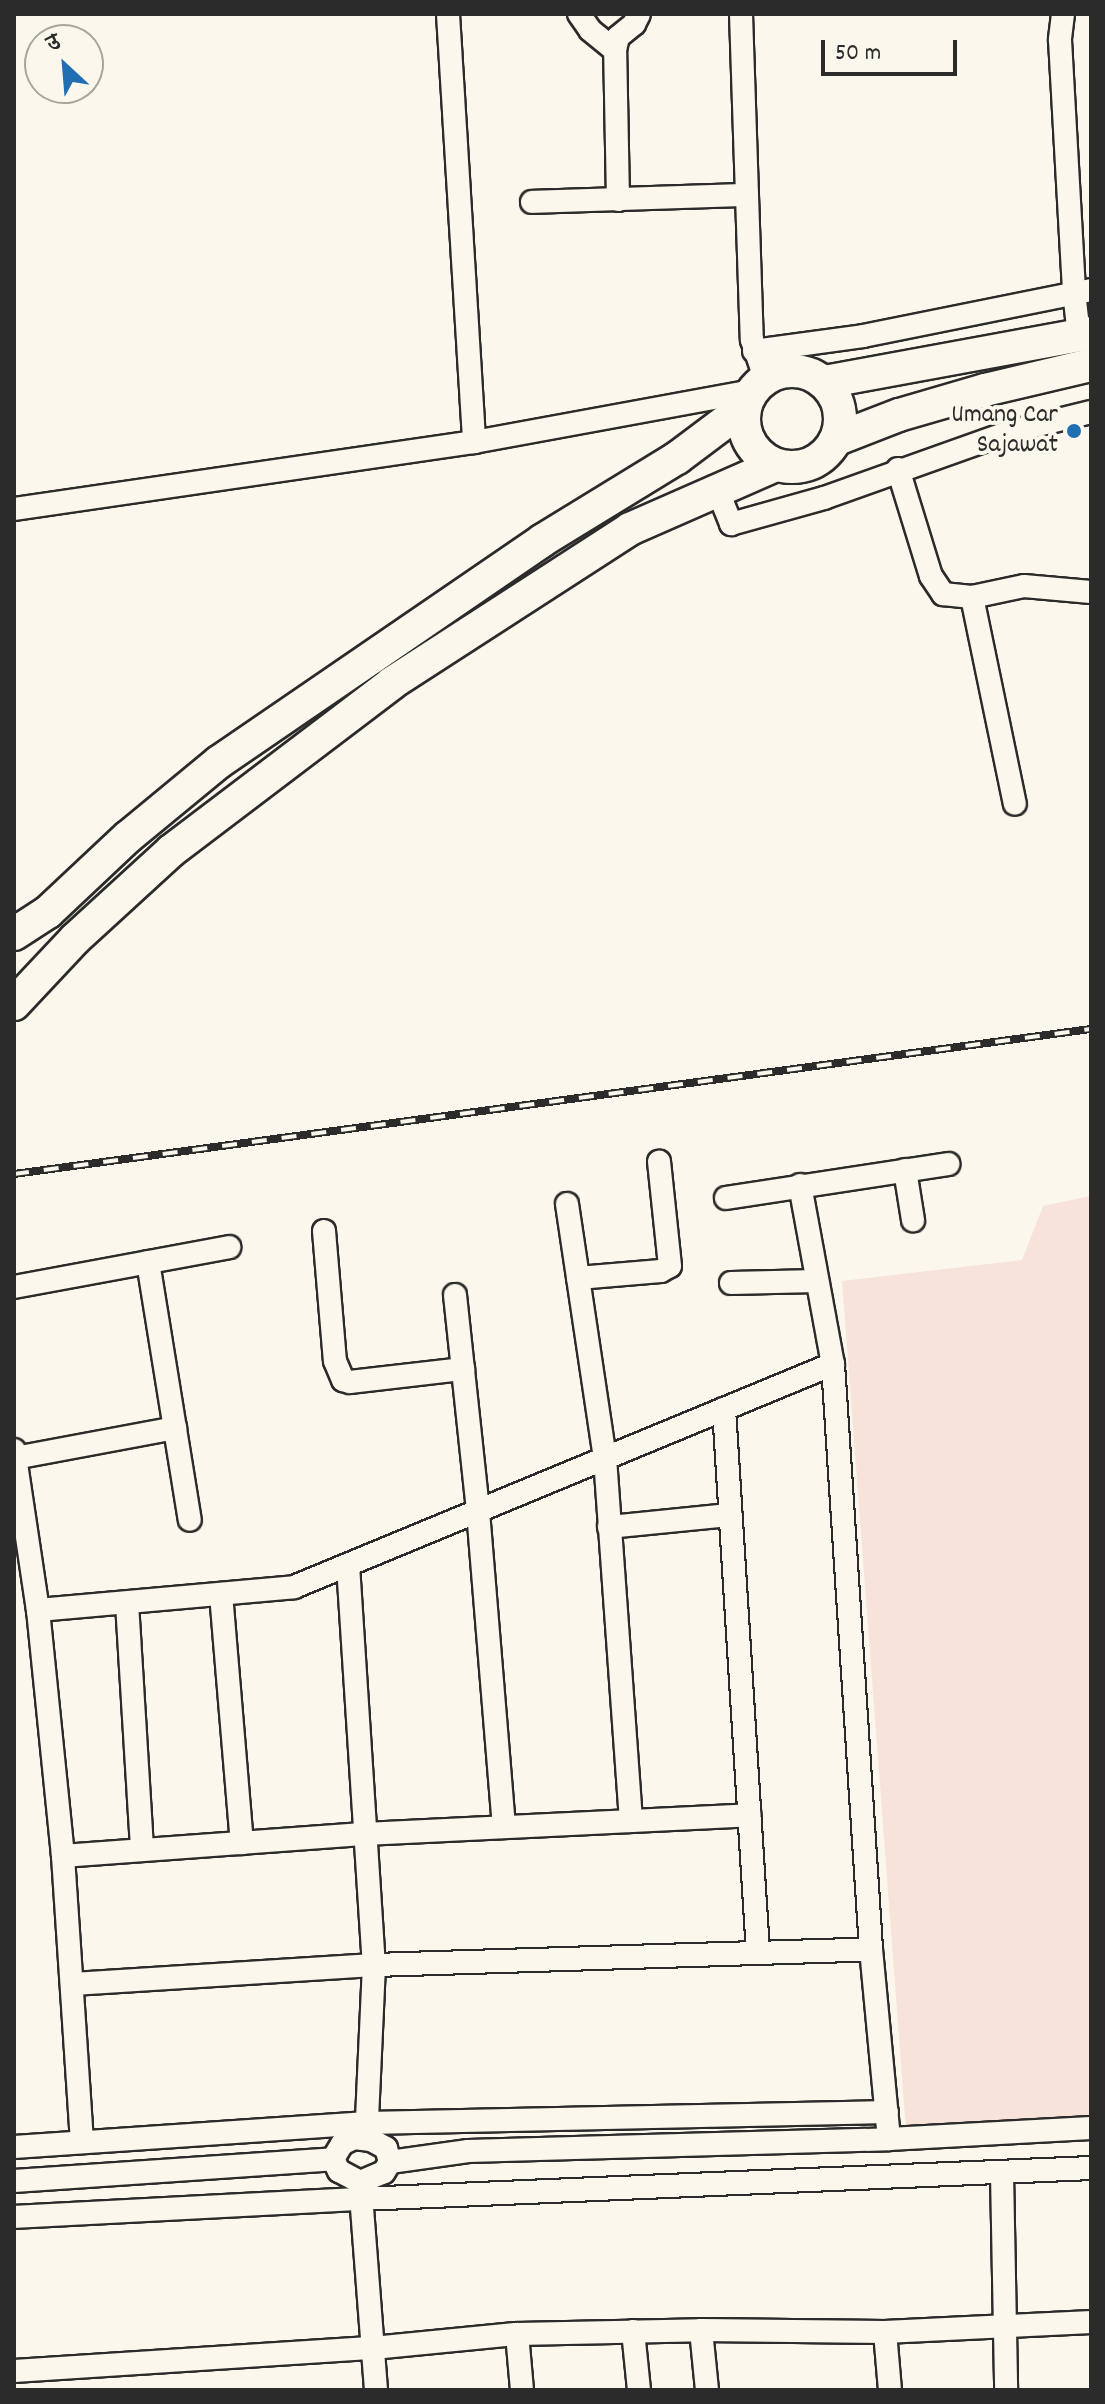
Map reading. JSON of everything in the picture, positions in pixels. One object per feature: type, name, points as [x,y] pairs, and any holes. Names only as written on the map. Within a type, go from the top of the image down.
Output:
[{"type":"highway","points":[[824,382],[1087,344]]},
{"type":"highway","points":[[837,439],[899,415],[985,390],[1087,344]]},
{"type":"highway","points":[[14,934],[48,912],[128,837],[219,762],[543,540],[677,458],[754,382],[782,371],[800,370],[824,382],[839,404],[841,422],[837,439],[826,454],[811,464],[794,467],[776,465],[761,456],[749,442],[744,425],[754,382]]},
{"type":"highway","points":[[14,1004],[75,939],[171,851],[380,691],[562,570],[630,529],[776,465]]},
{"type":"street","points":[[448,14],[474,442]]},
{"type":"street","points":[[579,14],[590,30],[615,50]]},
{"type":"street","points":[[618,200],[615,50],[618,37],[634,24],[639,14]]},
{"type":"street","points":[[741,14],[754,382]]},
{"type":"street","points":[[1063,14],[1060,40],[1087,344]]},
{"type":"street","points":[[532,202],[747,195]]},
{"type":"street","points":[[14,509],[474,442],[754,382],[863,336],[1082,291]]},
{"type":"street","points":[[717,489],[731,524],[824,498],[898,469],[1009,432],[1091,412]]},
{"type":"street","points":[[898,469],[936,587],[943,594],[972,597],[1024,586],[1091,592]]},
{"type":"street","points":[[972,597],[1015,804]]},
{"type":"street","points":[[578,1278],[661,1271],[670,1266],[659,1162]]},
{"type":"street","points":[[726,1198],[948,1164]]},
{"type":"street","points":[[905,1170],[913,1220]]},
{"type":"street","points":[[800,1185],[833,1364],[871,1949],[889,2139]]},
{"type":"street","points":[[567,1204],[605,1458],[631,1821]]},
{"type":"street","points":[[324,1231],[335,1361],[343,1380],[350,1382],[463,1369]]},
{"type":"street","points":[[14,1287],[229,1247]]},
{"type":"street","points":[[148,1262],[190,1520]]},
{"type":"street","points":[[731,1283],[817,1281]]},
{"type":"street","points":[[455,1295],[478,1511],[504,1827]]},
{"type":"street","points":[[38,1610],[294,1587],[833,1364]]},
{"type":"street","points":[[724,1409],[758,1953]]},
{"type":"street","points":[[82,2142],[63,1856],[38,1610],[15,1454],[175,1428]]},
{"type":"street","points":[[609,1527],[730,1515]]},
{"type":"street","points":[[348,1565],[374,1965],[366,2131]]},
{"type":"street","points":[[221,1594],[242,1843]]},
{"type":"street","points":[[127,1603],[142,1850]]},
{"type":"street","points":[[63,1856],[365,1834],[750,1815]]},
{"type":"street","points":[[72,1984],[374,1965],[871,1949]]},
{"type":"street","points":[[14,2147],[887,2112]]},
{"type":"street","points":[[390,2162],[468,2151],[852,2141],[1091,2128]]},
{"type":"street","points":[[333,2159],[342,2144],[366,2131]]},
{"type":"street","points":[[361,2190],[384,2172],[390,2162],[386,2148],[366,2131]]},
{"type":"street","points":[[851,2180],[852,2141]]},
{"type":"street","points":[[14,2181],[333,2159]]},
{"type":"street","points":[[333,2159],[339,2171],[361,2190],[376,2390]]},
{"type":"street","points":[[14,2217],[361,2190],[851,2180],[1091,2168]]},
{"type":"street","points":[[1002,2173],[1002,2327],[1006,2390]]},
{"type":"street","points":[[14,2371],[373,2348],[517,2334],[701,2330],[885,2332],[1091,2322]]},
{"type":"street","points":[[701,2330],[707,2390]]},
{"type":"street","points":[[633,2331],[639,2390]]},
{"type":"street","points":[[885,2332],[890,2390]]},
{"type":"street","points":[[517,2334],[522,2390]]},
{"type":"shaded area","points":[[1091,1196],[1091,2120],[906,2130],[842,1281],[1022,1260],[1043,1206]]},
{"type":"railway","points":[[14,1174],[1091,1029]]},
{"type":"place","name":"Umang Car Sajawat","points":[[1074,431]]}]
